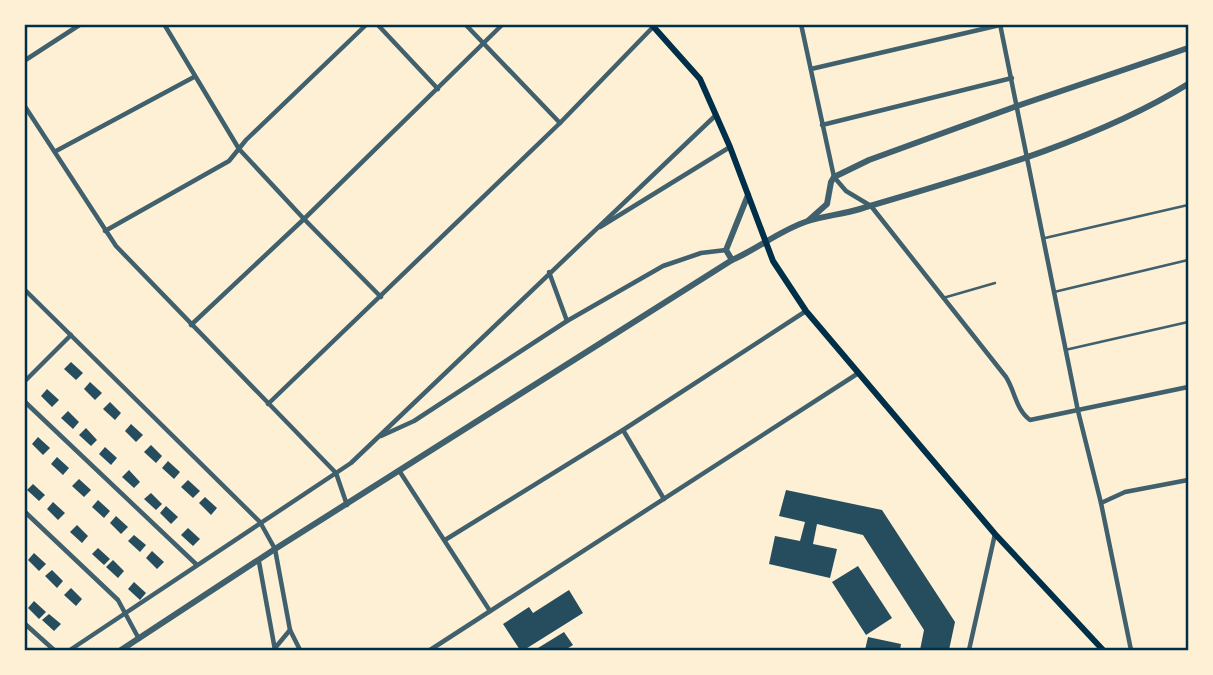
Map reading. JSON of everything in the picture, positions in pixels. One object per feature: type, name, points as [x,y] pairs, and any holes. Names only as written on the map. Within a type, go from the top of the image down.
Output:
[{"type":"main road","points":[[652,26],[701,79],[774,261],[806,311],[995,534],[1103,650]]},
{"type":"street","points":[[24,61],[81,24]]},
{"type":"street","points":[[164,24],[239,149],[381,297]]},
{"type":"street","points":[[105,232],[229,161],[366,24]]},
{"type":"street","points":[[377,24],[438,89]]},
{"type":"street","points":[[465,24],[560,123]]},
{"type":"street","points":[[191,325],[304,219],[503,24]]},
{"type":"street","points":[[801,24],[834,177],[846,191],[870,206],[1006,377],[1021,412],[1030,420],[1188,387]]},
{"type":"street","points":[[811,69],[1000,25],[1065,350],[1101,503],[1131,650]]},
{"type":"street","points":[[268,404],[560,123],[652,26]]},
{"type":"street","points":[[808,221],[827,204],[834,177],[869,160],[1188,48]]},
{"type":"street","points":[[56,151],[194,77]]},
{"type":"street","points":[[822,125],[1012,78]]},
{"type":"street","points":[[121,650],[275,549],[766,241],[808,221],[870,206],[1028,156],[1116,122],[1188,84]]},
{"type":"street","points":[[24,105],[116,246],[336,473],[347,506]]},
{"type":"street","points":[[70,650],[351,463],[716,114]]},
{"type":"street","points":[[591,233],[730,147]]},
{"type":"street","points":[[726,250],[748,195]]},
{"type":"street","points":[[726,250],[732,260]]},
{"type":"street","points":[[378,437],[414,421],[567,321],[663,266],[701,253],[726,250]]},
{"type":"street","points":[[549,272],[567,321]]},
{"type":"street","points":[[24,289],[260,522],[275,549],[290,630],[300,650]]},
{"type":"street","points":[[445,540],[623,430],[806,311]]},
{"type":"street","points":[[24,382],[71,335]]},
{"type":"street","points":[[430,650],[857,373]]},
{"type":"street","points":[[24,401],[197,565]]},
{"type":"street","points":[[623,430],[664,499]]},
{"type":"street","points":[[400,472],[491,611]]},
{"type":"street","points":[[1101,503],[1125,492],[1188,480]]},
{"type":"street","points":[[24,511],[118,600],[139,639]]},
{"type":"street","points":[[969,650],[995,534]]},
{"type":"street","points":[[258,562],[274,650]]},
{"type":"street","points":[[24,623],[54,650]]},
{"type":"street","points":[[274,650],[290,630]]},
{"type":"lane","points":[[1043,239],[1188,205]]},
{"type":"lane","points":[[1054,292],[1188,260]]},
{"type":"lane","points":[[943,298],[995,283]]},
{"type":"lane","points":[[1065,350],[1188,322]]},
{"type":"building","points":[[71,362],[83,373],[76,380],[64,369]]},
{"type":"building","points":[[90,382],[102,393],[95,400],[84,389]]},
{"type":"building","points":[[47,389],[59,400],[52,407],[41,396]]},
{"type":"building","points":[[110,402],[121,413],[115,420],[103,409]]},
{"type":"building","points":[[68,411],[79,422],[73,429],[61,418]]},
{"type":"building","points":[[131,424],[143,435],[136,442],[125,431]]},
{"type":"building","points":[[86,428],[97,440],[91,446],[79,435]]},
{"type":"building","points":[[38,437],[50,448],[43,455],[32,444]]},
{"type":"building","points":[[151,445],[162,456],[156,463],[144,452]]},
{"type":"building","points":[[105,447],[117,458],[111,465],[99,454]]},
{"type":"building","points":[[57,457],[69,468],[63,475],[51,464]]},
{"type":"building","points":[[168,461],[180,472],[174,479],[162,468]]},
{"type":"building","points":[[129,470],[140,482],[134,488],[122,477]]},
{"type":"building","points":[[79,479],[91,490],[84,497],[72,486]]},
{"type":"building","points":[[188,480],[200,491],[193,498],[181,487]]},
{"type":"building","points":[[33,484],[45,495],[39,501],[27,490]]},
{"type":"building","points":[[786,490],[882,510],[955,622],[949,650],[920,650],[924,630],[863,535],[817,524],[813,544],[837,549],[830,578],[769,564],[775,536],[800,541],[805,522],[779,516]]},
{"type":"building","points":[[151,493],[162,504],[156,510],[144,499]]},
{"type":"building","points":[[205,497],[217,508],[211,515],[199,503]]},
{"type":"building","points":[[98,500],[110,511],[104,518],[92,507]]},
{"type":"building","points":[[53,502],[65,513],[58,520],[47,509]]},
{"type":"building","points":[[166,506],[178,517],[171,524],[160,513]]},
{"type":"building","points":[[116,516],[128,527],[121,534],[110,523]]},
{"type":"building","points":[[77,525],[88,536],[82,543],[70,532]]},
{"type":"building","points":[[188,528],[200,539],[193,546],[181,535]]},
{"type":"building","points":[[134,535],[146,545],[140,552],[128,541]]},
{"type":"building","points":[[98,548],[110,559],[104,565],[92,554]]},
{"type":"building","points":[[152,551],[164,562],[157,569],[146,558]]},
{"type":"building","points":[[34,553],[46,564],[39,571],[28,560]]},
{"type":"building","points":[[113,560],[124,571],[118,578],[106,567]]},
{"type":"building","points":[[858,566],[892,618],[866,635],[832,582]]},
{"type":"building","points":[[52,570],[63,581],[57,588],[45,576]]},
{"type":"building","points":[[134,582],[146,593],[140,600],[128,589]]},
{"type":"building","points":[[71,588],[82,599],[76,606],[64,595]]},
{"type":"building","points":[[569,590],[583,613],[520,650],[503,624],[529,607],[533,613]]},
{"type":"building","points":[[34,601],[46,612],[39,619],[28,608]]},
{"type":"building","points":[[49,614],[61,624],[54,631],[42,620]]},
{"type":"building","points":[[564,632],[573,645],[565,650],[539,650],[538,648]]},
{"type":"building","points":[[868,637],[901,644],[900,650],[865,650]]}]
